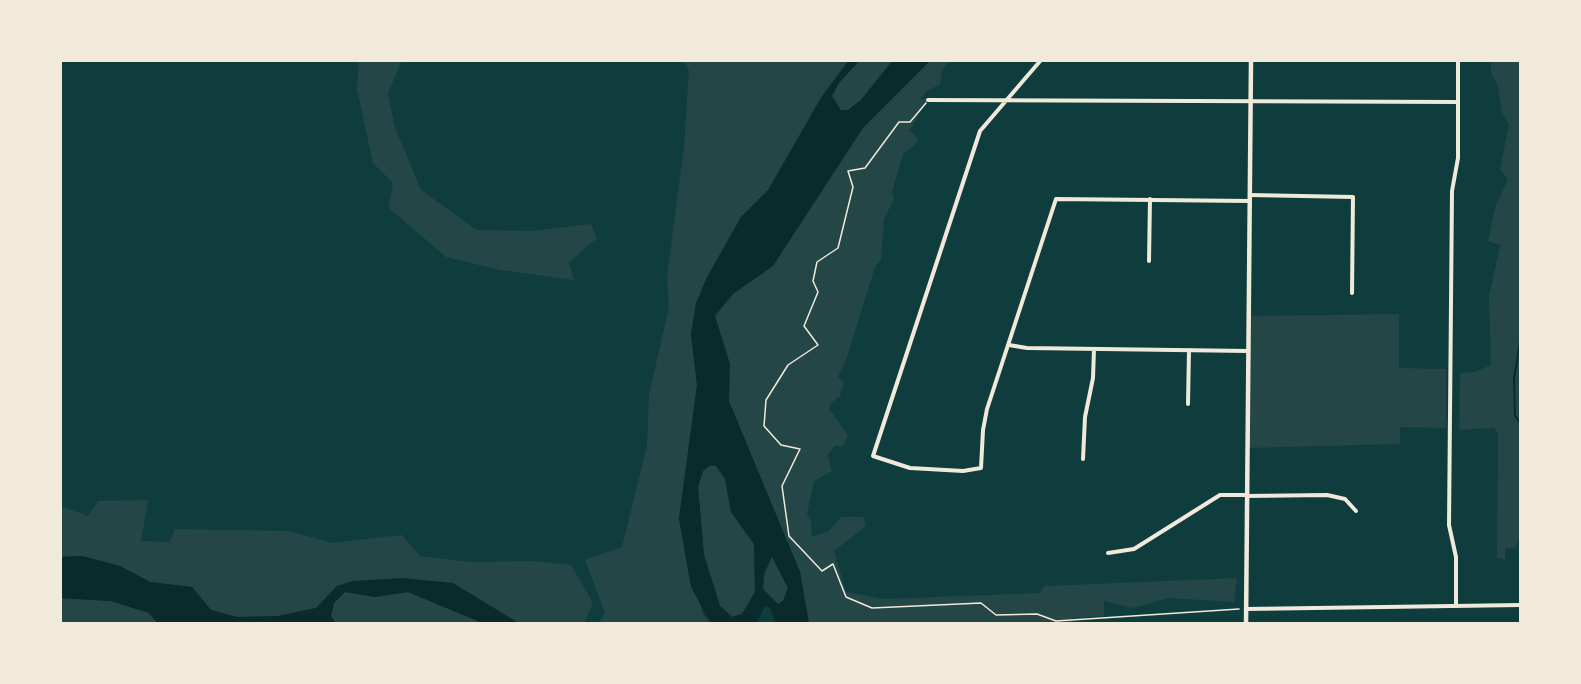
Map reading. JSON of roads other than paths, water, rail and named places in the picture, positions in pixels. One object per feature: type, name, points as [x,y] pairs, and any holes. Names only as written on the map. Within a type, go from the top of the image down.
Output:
[{"type":"street","points":[[1041,60],[1009,101],[980,131],[873,456],[910,468],[963,471],[981,468],[985,420],[1056,199],[1353,196],[1352,293]]},
{"type":"street","points":[[1246,624],[1251,60]]},
{"type":"street","points":[[1456,606],[1456,557],[1449,513],[1452,191],[1458,158],[1458,60]]},
{"type":"street","points":[[928,100],[1458,102]]},
{"type":"street","points":[[1149,261],[1150,199]]},
{"type":"street","points":[[1009,345],[1094,349],[1248,351]]},
{"type":"street","points":[[1083,459],[1085,417],[1093,378],[1094,349]]},
{"type":"street","points":[[1188,404],[1189,350]]},
{"type":"street","points":[[1108,553],[1134,549],[1220,495],[1327,495],[1345,499],[1356,511]]},
{"type":"street","points":[[1246,609],[1521,605]]},
{"type":"waterway","points":[[1521,336],[1514,379],[1515,416],[1521,424]]}]
